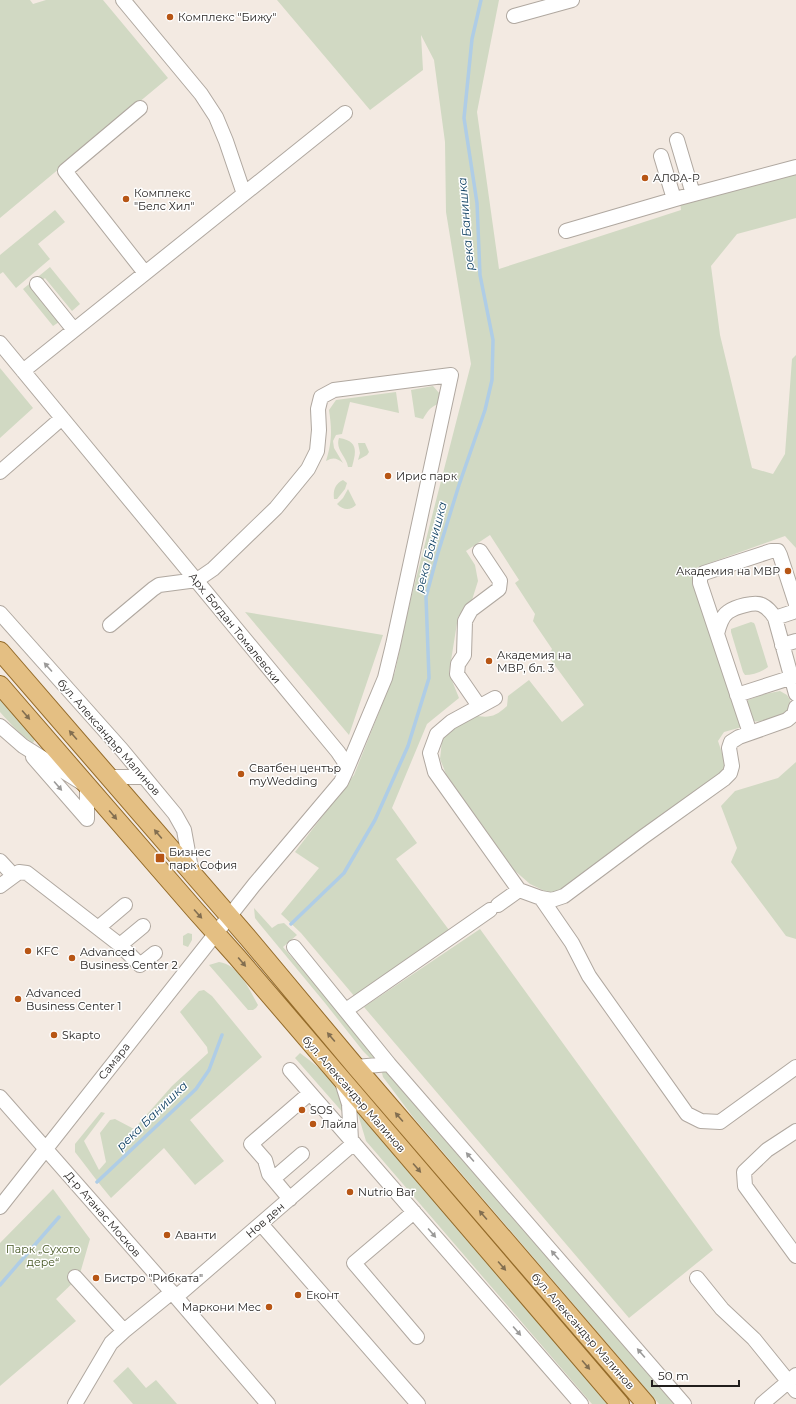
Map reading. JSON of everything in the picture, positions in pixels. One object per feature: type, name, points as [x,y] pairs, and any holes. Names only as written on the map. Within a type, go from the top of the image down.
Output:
[{"type":"main road","name":"бул. Александър Малинов","points":[[0,651],[249,939],[356,1067],[646,1404]]},
{"type":"main road","name":"бул. Александър Малинов","points":[[0,685],[620,1404]]},
{"type":"street","points":[[123,0],[201,94],[212,112],[226,141],[244,194]]},
{"type":"street","points":[[514,16],[572,0]]},
{"type":"street","points":[[140,108],[65,171],[145,273]]},
{"type":"street","points":[[23,371],[345,113]]},
{"type":"street","points":[[677,140],[693,194]]},
{"type":"street","points":[[661,156],[676,199]]},
{"type":"street","points":[[566,231],[693,194],[796,167]]},
{"type":"street","points":[[39,282],[76,328]]},
{"type":"street","name":"Арх. Богдан Томалевски","points":[[0,343],[338,752],[344,761],[346,771]]},
{"type":"street","points":[[110,625],[153,588],[159,585],[197,580],[213,569],[276,508],[308,469],[317,451],[319,430],[318,409],[321,397],[334,390],[451,375],[385,678],[341,782],[254,884],[229,917]]},
{"type":"street","points":[[0,472],[62,418]]},
{"type":"street","points":[[479,706],[457,674],[458,664],[464,654],[465,621],[471,610],[499,589],[500,581],[480,551]]},
{"type":"street","points":[[750,733],[700,583],[700,577],[704,573],[771,551],[778,551],[796,604],[796,609],[793,612],[775,618]]},
{"type":"street","points":[[717,634],[720,622],[728,612],[748,604],[761,604],[770,611],[775,618],[782,645],[794,677],[796,694]]},
{"type":"street","name":"бул. Александър Малинов","points":[[0,613],[130,759],[175,814],[184,830],[192,874]]},
{"type":"street","points":[[782,645],[796,641]]},
{"type":"street","points":[[737,695],[794,677]]},
{"type":"street","points":[[495,698],[451,722],[437,734],[430,753],[435,772],[519,890],[541,898],[552,900],[564,896],[724,779],[730,773],[732,766],[729,748],[732,742],[739,737],[787,720],[794,714],[796,707]]},
{"type":"street","name":"бул. Александър Малинов","points":[[0,726],[23,746],[87,786]]},
{"type":"street","points":[[23,746],[87,819],[87,786]]},
{"type":"street","points":[[130,759],[130,776]]},
{"type":"street","points":[[110,777],[144,776]]},
{"type":"street","points":[[0,861],[13,875]]},
{"type":"street","points":[[0,886],[19,872],[27,873],[120,945],[140,965],[155,953]]},
{"type":"street","points":[[346,1010],[519,890]]},
{"type":"street","points":[[541,898],[572,943],[589,976],[687,1114],[701,1121],[720,1122],[796,1067]]},
{"type":"street","points":[[99,928],[125,906]]},
{"type":"street","name":"Самара","points":[[0,1207],[229,917]]},
{"type":"street","points":[[120,945],[143,926]]},
{"type":"street","points":[[294,947],[389,1064],[684,1404]]},
{"type":"street","points":[[356,1067],[389,1064]]},
{"type":"street","points":[[290,1070],[581,1404]]},
{"type":"street","points":[[340,1078],[349,1104],[352,1142]]},
{"type":"street","points":[[290,1199],[269,1174],[265,1160],[251,1144],[310,1093]]},
{"type":"street","name":"Д-р Атанас Москов","points":[[0,1097],[174,1294],[268,1404]]},
{"type":"street","points":[[796,1130],[768,1150],[744,1172],[745,1186],[796,1256]]},
{"type":"street","name":"Нов ден","points":[[75,1404],[111,1343],[124,1331],[174,1294],[261,1224],[352,1142]]},
{"type":"street","points":[[273,1178],[302,1154]]},
{"type":"street","points":[[414,1212],[354,1263],[417,1337]]},
{"type":"street","points":[[261,1224],[418,1404]]},
{"type":"street","points":[[75,1277],[124,1331]]},
{"type":"street","points":[[697,1278],[722,1309],[754,1339],[794,1382],[762,1404]]},
{"type":"green space","points":[[0,0],[30,0],[33,4],[46,0],[103,0],[168,78],[0,218]]},
{"type":"green space","points":[[277,0],[499,0],[477,112],[499,269],[681,210],[680,202],[796,171],[796,218],[737,234],[711,266],[720,335],[752,468],[773,474],[785,454],[792,359],[796,355],[796,548],[785,536],[690,570],[742,727],[724,732],[718,741],[726,765],[720,777],[563,892],[551,894],[530,884],[514,870],[446,774],[440,759],[442,740],[450,731],[472,715],[487,717],[498,713],[507,706],[508,696],[529,680],[562,722],[584,705],[548,656],[552,649],[533,621],[535,614],[515,583],[519,580],[490,535],[466,551],[475,565],[478,581],[472,600],[458,617],[449,673],[459,698],[427,724],[392,808],[417,843],[396,859],[449,930],[355,997],[301,933],[281,914],[319,868],[295,852],[354,775],[395,672],[409,606],[471,364],[446,212],[445,142],[434,60],[421,35],[423,70],[370,110]]},
{"type":"green space","points":[[55,210],[65,222],[38,244],[50,259],[16,288],[3,272],[0,274],[0,255]]},
{"type":"green space","points":[[50,267],[80,304],[72,311],[45,278],[37,284],[62,320],[53,326],[23,289]]},
{"type":"green space","points":[[0,368],[33,408],[0,438]]},
{"type":"green space","points":[[433,386],[440,394],[438,404],[429,410],[423,419],[415,417],[411,390]]},
{"type":"green space","points":[[396,392],[399,413],[350,402],[342,434],[336,435],[333,441],[334,448],[343,463],[335,459],[326,461],[331,436],[329,410],[336,400]]},
{"type":"green space","points":[[339,438],[345,439],[353,445],[355,452],[352,467],[348,467],[338,446]]},
{"type":"green space","points":[[358,443],[365,443],[369,452],[367,455],[358,460],[360,453]]},
{"type":"green space","points":[[343,480],[347,483],[345,489],[337,499],[334,499],[335,488],[338,483]]},
{"type":"green space","points":[[348,489],[356,505],[346,509],[337,504],[343,498]]},
{"type":"green space","points":[[245,612],[383,635],[349,735]]},
{"type":"green space","points":[[751,622],[755,625],[768,667],[757,673],[745,675],[731,629]]},
{"type":"green space","points":[[780,691],[787,695],[790,700],[789,709],[786,714],[762,722],[752,721],[746,707],[748,700]]},
{"type":"green space","points":[[0,697],[35,739],[33,743],[19,733],[0,712]]},
{"type":"green space","points":[[796,762],[796,939],[786,936],[731,862],[737,848],[721,806],[735,791],[778,778]]},
{"type":"green space","points":[[254,908],[272,928],[278,924],[284,923],[297,935],[283,947],[376,1056],[376,1058],[372,1060],[363,1051],[258,922],[255,918]]},
{"type":"green space","points":[[480,929],[713,1250],[629,1318],[364,1007]]},
{"type":"green space","points":[[188,933],[192,934],[192,940],[188,947],[183,945],[183,936]]},
{"type":"green space","points":[[219,962],[232,968],[243,979],[258,1005],[256,1008],[253,1010],[248,1010],[209,965]]},
{"type":"green space","points":[[204,990],[212,996],[262,1057],[190,1120],[224,1161],[195,1185],[164,1148],[111,1198],[75,1152],[75,1144],[101,1112],[105,1113],[84,1141],[99,1170],[106,1162],[100,1133],[110,1120],[115,1119],[134,1129],[172,1086],[208,1053],[207,1047],[180,1012],[199,991]]},
{"type":"green space","points":[[300,1053],[317,1066],[330,1079],[339,1094],[345,1115],[295,1058]]},
{"type":"green space","points":[[384,1070],[387,1070],[676,1404],[659,1404],[413,1117],[383,1077],[382,1073]]},
{"type":"green space","points":[[357,1111],[609,1404],[592,1404],[366,1141]]},
{"type":"green space","name":"Парк „Сухото дере“","points":[[53,1189],[90,1239],[79,1277],[56,1299],[76,1321],[0,1386],[0,1243]]},
{"type":"green space","points":[[128,1367],[146,1388],[156,1380],[177,1404],[133,1404],[113,1381]]},
{"type":"waterway","name":"река Банишка","points":[[291,924],[344,873],[375,820],[408,746],[429,678],[426,597],[459,485],[485,410],[492,380],[493,340],[480,275],[477,203],[464,118],[472,39],[481,0]]},
{"type":"waterway","name":"река Банишка","points":[[97,1182],[196,1089],[209,1070],[222,1035]]},
{"type":"waterway","name":"река Банишка","points":[[0,1285],[59,1217]]},
{"type":"place","name":"Комплекс \"Бижу\"","points":[[170,17]]},
{"type":"place","name":"АЛФА-Р","points":[[645,178]]},
{"type":"place","name":"Комплекс \"Белс Хил\"","points":[[126,199]]},
{"type":"place","name":"Ирис парк","points":[[388,476]]},
{"type":"place","name":"Академия на МВР","points":[[788,571]]},
{"type":"place","name":"Академия на МВР, бл. 3","points":[[489,661]]},
{"type":"place","name":"Сватбен център myWedding","points":[[241,774]]},
{"type":"place","name":"Бизнес парк София","points":[[160,858]]},
{"type":"place","name":"KFC","points":[[28,951]]},
{"type":"place","name":"Advanced Business Center 2","points":[[72,958]]},
{"type":"place","name":"Advanced Business Center 1","points":[[18,999]]},
{"type":"place","name":"Skapto","points":[[54,1035]]},
{"type":"place","name":"SOS","points":[[302,1110]]},
{"type":"place","name":"Лайла","points":[[313,1124]]},
{"type":"place","name":"Nutrio Bar","points":[[350,1192]]},
{"type":"place","name":"Аванти","points":[[167,1235]]},
{"type":"place","name":"Бистро \"Рибката\"","points":[[96,1278]]},
{"type":"place","name":"Еконт","points":[[298,1295]]},
{"type":"place","name":"Маркони Мес","points":[[269,1307]]}]
